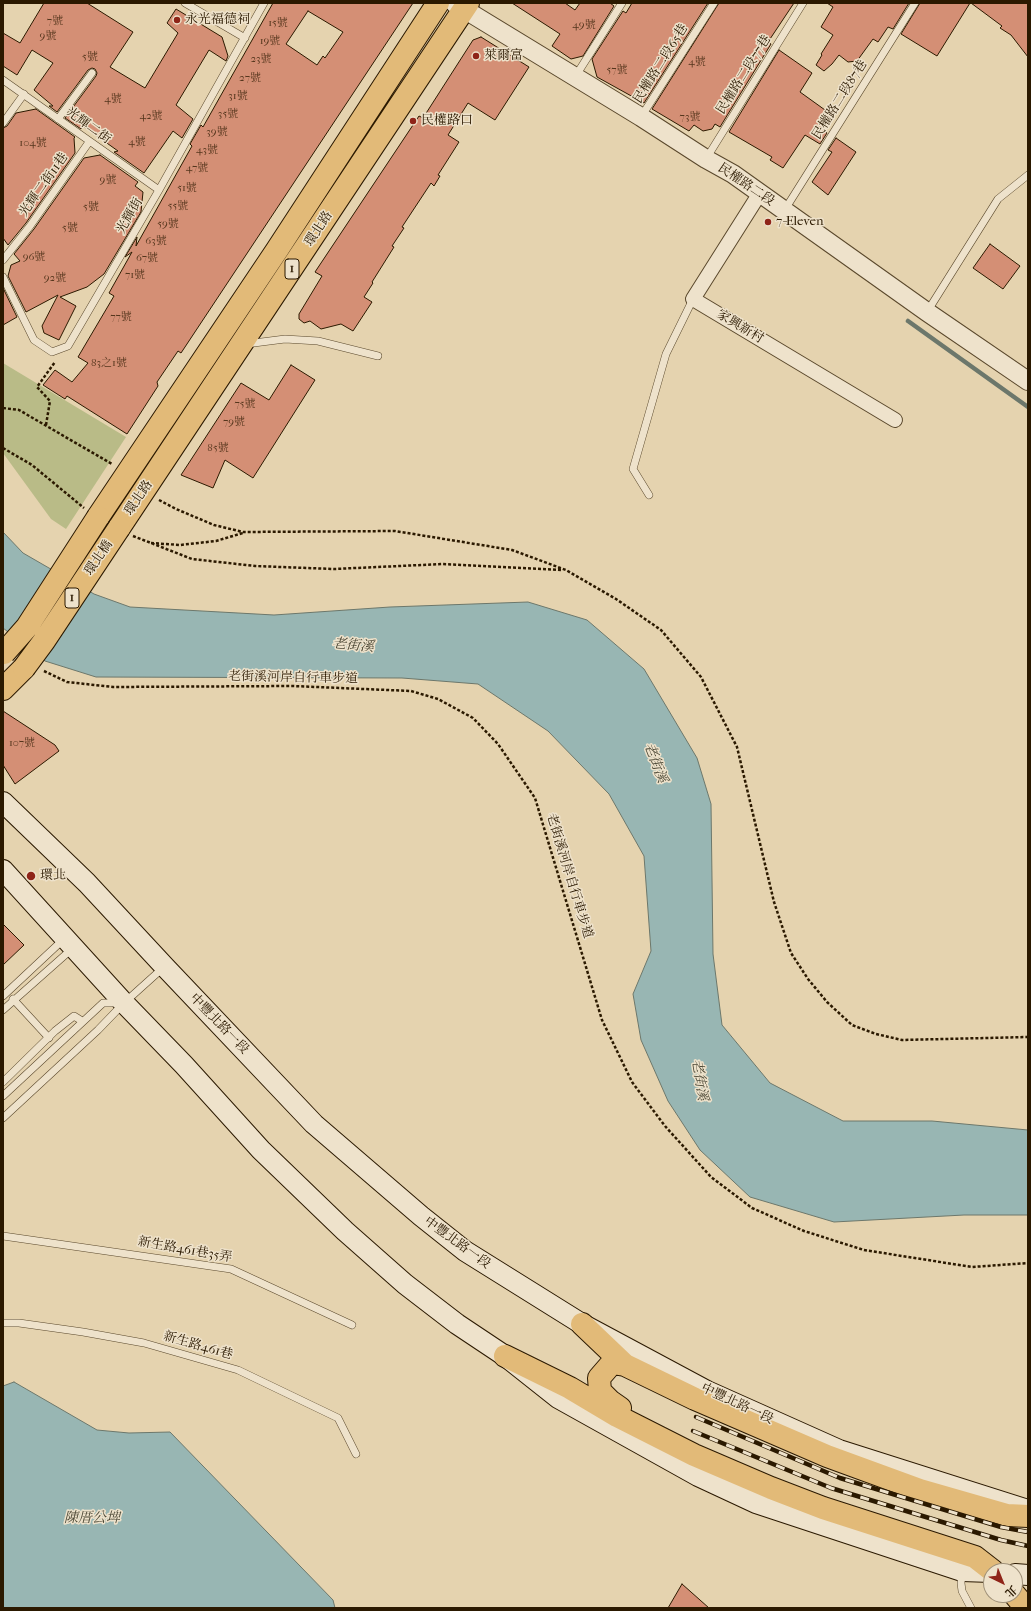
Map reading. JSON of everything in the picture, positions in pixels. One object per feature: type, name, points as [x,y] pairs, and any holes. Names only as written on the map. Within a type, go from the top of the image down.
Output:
[{"type":"main road","name":"環北路","points":[[92,513],[128,473],[277,250],[438,3]]},
{"type":"main road","name":"環北路","points":[[124,531],[143,491],[242,345],[462,5]]},
{"type":"main road","name":"環北橋","points":[[3,654],[27,627],[92,513]]},
{"type":"main road","name":"環北橋","points":[[33,669],[44,641],[124,531]]},
{"type":"main road","name":"1","points":[[3,689],[33,669]]},
{"type":"main road","name":"中豐北路一段","points":[[3,802],[87,883],[164,967],[314,1124],[465,1252],[582,1324],[707,1391],[839,1450],[1028,1510]]},
{"type":"main road","points":[[3,870],[124,1003],[184,1065],[262,1150],[345,1231],[411,1288],[457,1324],[505,1356],[558,1398],[698,1476],[756,1503],[962,1571],[983,1571]]},
{"type":"main road","points":[[582,1324],[625,1365]]},
{"type":"main road","points":[[505,1356],[570,1388],[617,1416],[694,1455],[771,1488],[823,1508],[975,1557],[983,1564]]},
{"type":"main road","points":[[694,1455],[610,1401],[600,1391],[599,1378],[612,1363],[625,1365],[695,1399],[827,1456],[920,1490],[1007,1514],[1028,1516]]},
{"type":"street","name":"民權路二段","points":[[462,5],[575,77],[642,117],[706,159],[733,174],[927,312],[1028,380]]},
{"type":"street","points":[[693,299],[760,193]]},
{"type":"street","name":"家興新村","points":[[693,299],[895,420]]},
{"type":"lane","points":[[185,3],[245,38]]},
{"type":"lane","name":"光輝街","points":[[68,346],[159,190],[264,3]]},
{"type":"lane","points":[[575,77],[622,3]]},
{"type":"lane","name":"民權路二段65巷","points":[[642,117],[714,3]]},
{"type":"lane","name":"民權路二段77巷","points":[[706,159],[803,3]]},
{"type":"lane","name":"民權路二段87巷","points":[[784,211],[915,3]]},
{"type":"lane","points":[[58,120],[92,73]]},
{"type":"lane","name":"光輝二街","points":[[3,80],[159,190]]},
{"type":"lane","points":[[3,122],[24,94]]},
{"type":"lane","name":"光輝二街11巷","points":[[3,260],[30,226],[89,142]]},
{"type":"lane","points":[[927,312],[998,199],[1028,175]]},
{"type":"lane","points":[[3,277],[34,340],[52,352],[68,346]]},
{"type":"lane","points":[[649,495],[633,469],[666,354],[693,299]]},
{"type":"lane","points":[[242,345],[285,339],[318,341],[378,356]]},
{"type":"lane","points":[[3,996],[69,943]]},
{"type":"lane","points":[[3,1010],[69,943]]},
{"type":"lane","points":[[3,1118],[164,967]]},
{"type":"lane","points":[[13,999],[49,1038]]},
{"type":"lane","points":[[3,1096],[103,1003],[124,1003]]},
{"type":"lane","points":[[3,1082],[74,1016],[82,1021]]},
{"type":"lane","name":"新生路461巷35弄","points":[[3,1236],[231,1268],[352,1325]]},
{"type":"lane","name":"新生路461巷","points":[[3,1323],[19,1323],[84,1332],[144,1343],[238,1370],[338,1418],[356,1454]]},
{"type":"lane","points":[[962,1571],[962,1592],[971,1608]]},
{"type":"path","points":[[46,425],[50,401],[37,387],[68,346]]},
{"type":"path","points":[[3,408],[19,410],[128,473]]},
{"type":"path","points":[[3,448],[32,465],[92,513]]},
{"type":"path","points":[[143,491],[176,509],[214,525],[243,532],[395,530],[512,550],[566,570],[616,599],[661,630],[701,678],[736,747],[774,902],[791,953],[808,979],[826,1002],[852,1025],[876,1034],[902,1040],[1028,1038]]},
{"type":"path","points":[[124,531],[148,543],[192,559],[255,566],[334,569],[443,564],[566,570]]},
{"type":"path","points":[[148,543],[180,545],[216,541],[243,532]]},
{"type":"path","name":"老街溪河岸自行車步道","points":[[33,669],[67,682],[113,687],[293,686],[411,691],[438,699],[473,718],[498,744],[535,798],[602,1020],[632,1082],[665,1126],[711,1177],[752,1208],[804,1231],[864,1250],[972,1267],[1028,1263]]},
{"type":"green space","points":[[3,363],[126,437],[66,529],[51,519],[3,453]]},
{"type":"water","name":"老街溪","points":[[3,532],[23,553],[94,594],[130,607],[274,615],[390,607],[528,602],[587,620],[644,669],[697,758],[711,804],[713,954],[722,1025],[770,1083],[843,1121],[932,1121],[1028,1130],[1028,1215],[964,1215],[834,1222],[750,1197],[700,1150],[668,1101],[641,1040],[633,994],[651,951],[644,856],[609,794],[548,731],[478,684],[402,678],[96,677],[45,661],[3,628]]},
{"type":"water","name":"陳厝公埤","points":[[14,1382],[97,1430],[129,1433],[170,1432],[333,1600],[335,1608],[3,1608],[3,1386]]},
{"type":"building","points":[[44,3],[87,3],[133,32],[110,67],[145,88],[178,33],[167,23],[176,9],[222,37],[228,56],[226,61],[209,50],[176,105],[193,119],[182,138],[173,131],[144,173],[114,152],[118,151],[83,126],[81,129],[65,118],[96,76],[97,73],[95,69],[92,68],[88,70],[57,112],[49,106],[53,106],[34,90],[53,63],[32,50],[17,75],[3,66],[3,33],[20,43]]},
{"type":"building","points":[[273,3],[413,3],[181,353],[178,351],[157,382],[158,386],[127,434],[67,396],[65,399],[43,385],[55,370],[72,382],[88,363],[78,357],[114,296],[109,293],[132,252],[125,257],[137,237],[136,246],[192,146],[190,144],[201,125],[203,127]],"holes":[[[308,11],[343,32],[325,58],[323,56],[317,65],[286,44]]]},
{"type":"building","points":[[512,3],[565,3],[575,10],[580,3],[610,3],[614,6],[583,56],[571,59],[552,46],[560,34]]},
{"type":"building","points":[[632,3],[708,3],[644,103],[597,77],[592,59],[623,11],[626,13]]},
{"type":"building","points":[[719,3],[794,3],[768,42],[771,44],[720,127],[715,124],[712,129],[703,131],[694,125],[689,131],[652,109]]},
{"type":"building","points":[[827,3],[909,3],[893,29],[888,27],[878,42],[873,39],[857,61],[848,62],[839,55],[824,71],[816,65],[833,35],[821,27],[833,7]]},
{"type":"building","points":[[920,3],[970,3],[937,56],[901,34]]},
{"type":"building","points":[[971,3],[1028,3],[1028,57],[1011,35],[1000,28],[1002,26]]},
{"type":"building","points":[[481,37],[529,67],[495,120],[468,103],[448,135],[459,142],[438,175],[440,176],[434,186],[431,183],[402,227],[404,228],[392,246],[394,247],[364,297],[372,302],[353,331],[341,324],[321,329],[310,321],[304,323],[299,319],[299,314],[322,276],[315,272],[419,116],[423,118],[473,40]]},
{"type":"building","points":[[779,50],[812,73],[800,92],[832,115],[823,129],[827,133],[820,144],[805,135],[783,168],[770,160],[772,157],[729,132]]},
{"type":"building","points":[[36,109],[75,137],[75,153],[26,223],[8,245],[3,238],[3,128],[7,126],[16,113]]},
{"type":"building","points":[[836,138],[856,152],[828,195],[812,182],[832,152],[828,150]]},
{"type":"building","points":[[100,155],[138,182],[135,186],[143,192],[141,212],[104,274],[87,287],[60,297],[76,306],[59,340],[44,333],[42,326],[58,295],[26,312],[8,276],[11,265],[20,261],[14,254],[34,229],[84,158]]},
{"type":"building","points":[[990,244],[1020,266],[1003,289],[973,268]]},
{"type":"building","points":[[4,290],[17,317],[3,325],[3,292]]},
{"type":"building","points":[[291,365],[315,380],[253,478],[225,460],[213,488],[181,475],[241,383],[269,400]]},
{"type":"building","points":[[3,711],[55,745],[59,751],[15,784],[3,765]]},
{"type":"building","points":[[3,924],[24,945],[3,965]]},
{"type":"building","points":[[682,1584],[709,1608],[668,1608]]},
{"type":"waterway","points":[[908,321],[1028,407]]},
{"type":"railway","points":[[696,1417],[840,1478],[1001,1527],[1028,1532]]},
{"type":"railway","points":[[693,1431],[831,1488],[1001,1540],[1028,1546]]},
{"type":"place","name":"永光福德祠","points":[[177,20]]},
{"type":"place","name":"萊爾富","points":[[476,56]]},
{"type":"place","name":"民權路口","points":[[413,121]]},
{"type":"place","name":"7-Eleven","points":[[768,222]]},
{"type":"place","name":"環北","points":[[31,876]]}]
